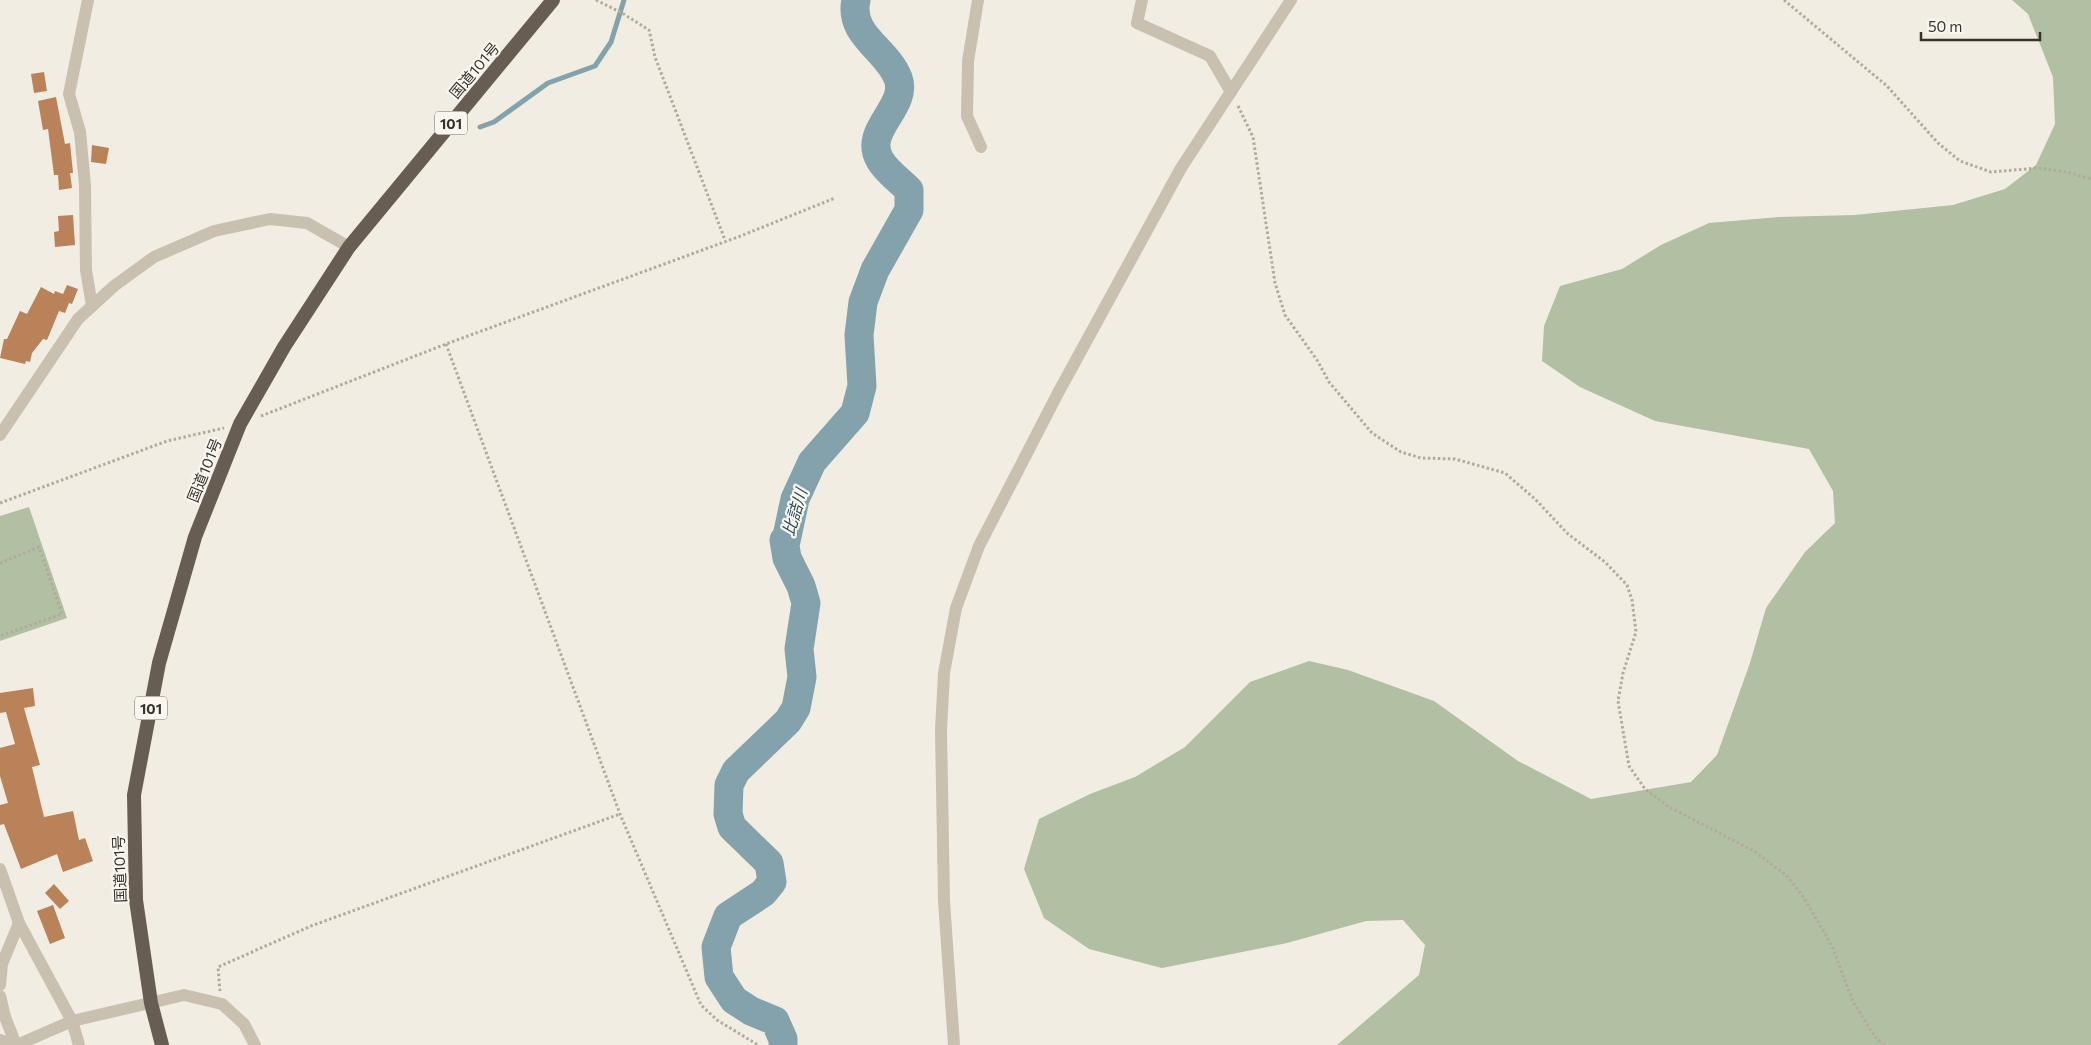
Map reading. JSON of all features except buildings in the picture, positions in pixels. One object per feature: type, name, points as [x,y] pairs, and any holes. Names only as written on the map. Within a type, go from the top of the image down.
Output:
[{"type":"highway","name":"国道101号","points":[[162,1045],[151,1003],[136,900],[134,795],[160,663],[195,537],[240,424],[284,348],[349,247],[553,0]]},
{"type":"street","points":[[88,0],[69,94],[80,132],[85,185],[86,270],[92,306]]},
{"type":"street","points":[[978,0],[968,61],[967,116],[981,147]]},
{"type":"street","points":[[1142,0],[1137,23],[1210,56],[1231,92]]},
{"type":"street","points":[[954,1045],[944,901],[941,730],[944,673],[956,608],[979,546],[1058,393],[1181,168],[1291,0]]},
{"type":"street","points":[[0,435],[78,319],[114,286],[154,257],[214,231],[270,219],[307,223],[349,247]]},
{"type":"street","points":[[0,869],[19,922],[72,1021],[79,1045]]},
{"type":"street","points":[[0,985],[2,964],[19,922]]},
{"type":"street","points":[[0,1040],[16,1045],[72,1021],[184,995],[222,1004],[244,1024],[255,1045]]},
{"type":"street","points":[[0,996],[5,1017],[16,1045]]},
{"type":"path","points":[[596,0],[622,12],[649,30],[656,57],[725,240]]},
{"type":"path","points":[[1784,0],[1887,86],[1938,143],[1960,161],[1991,172],[2038,168],[2067,172],[2091,179]]},
{"type":"path","points":[[1231,92],[1253,137],[1275,283],[1285,315],[1317,360],[1329,382],[1372,433],[1401,452],[1421,458],[1455,459],[1505,473],[1535,499],[1568,534],[1605,562],[1628,585],[1636,632],[1623,673],[1618,701],[1629,766],[1645,789],[1669,807],[1754,851],[1787,876],[1804,898],[1832,946],[1853,1002],[1876,1038],[1884,1045]]},
{"type":"path","points":[[0,503],[167,441],[240,424],[446,344],[835,198]]},
{"type":"path","points":[[446,344],[620,814],[701,1004],[717,1020],[758,1045]]},
{"type":"path","points":[[0,563],[39,547],[62,614],[0,636]]},
{"type":"path","points":[[222,1004],[218,967],[311,926],[620,814]]},
{"type":"green space","points":[[2012,0],[2091,0],[2091,1045],[1337,1045],[1419,975],[1425,945],[1403,920],[1366,921],[1287,943],[1162,968],[1089,949],[1044,918],[1024,869],[1039,819],[1090,794],[1135,777],[1185,747],[1250,682],[1309,661],[1348,670],[1434,701],[1518,761],[1591,799],[1691,782],[1717,755],[1750,663],[1766,608],[1805,552],[1835,523],[1833,491],[1809,449],[1655,421],[1580,387],[1542,361],[1544,326],[1560,286],[1622,269],[1661,245],[1709,223],[1779,217],[1855,215],[1953,205],[2005,189],[2036,165],[2055,124],[2053,77],[2028,14]]},
{"type":"green space","points":[[29,507],[67,618],[0,641],[0,516]]},
{"type":"waterway","points":[[480,127],[494,122],[548,83],[595,66],[611,42],[624,0]]},
{"type":"waterway","name":"比詰川","points":[[783,1045],[783,1039],[775,1021],[751,1011],[734,1000],[719,977],[716,947],[728,916],[763,893],[772,882],[769,863],[732,827],[728,814],[729,785],[736,771],[788,721],[796,708],[802,677],[799,649],[806,603],[801,586],[787,558],[784,540],[786,541],[795,499],[812,462],[855,413],[862,386],[859,335],[863,302],[875,270],[909,210],[909,190],[886,168],[880,160],[876,149],[881,129],[897,99],[900,89],[898,78],[886,58],[870,41],[858,23],[855,12],[856,0]]}]
